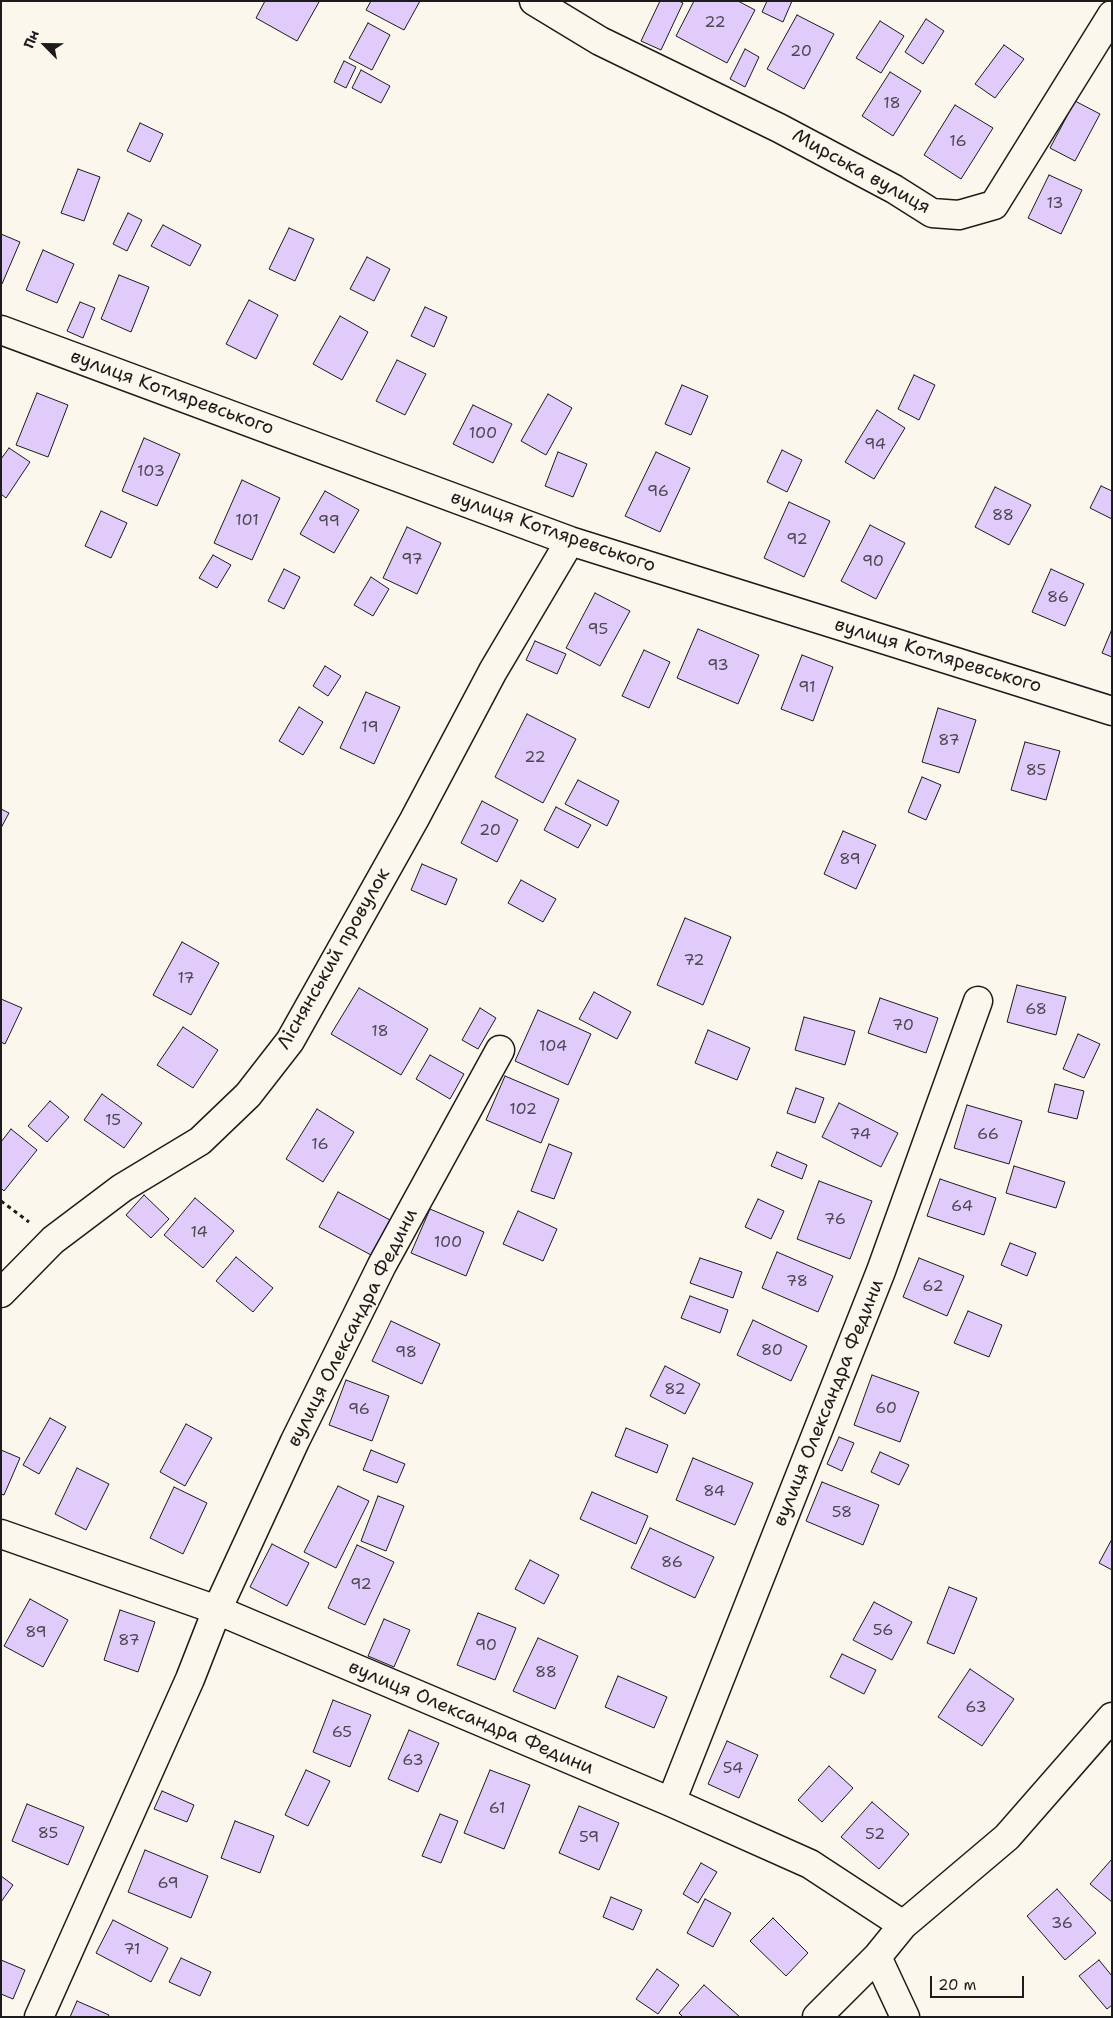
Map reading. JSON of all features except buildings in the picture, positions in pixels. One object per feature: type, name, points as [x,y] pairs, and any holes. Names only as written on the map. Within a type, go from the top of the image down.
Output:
[{"type":"street","name":"Мирська вулиця","points":[[534,1],[600,41],[779,128],[894,189],[932,213],[959,215],[994,205],[1112,15]]},
{"type":"street","name":"вулиця Котляревського","points":[[1,330],[570,541],[1112,711]]},
{"type":"street","name":"Ліснянський провулок","points":[[1,1293],[54,1240],[122,1188],[200,1141],[248,1095],[290,1041],[414,820],[493,671],[570,541]]},
{"type":"street","name":"вулиця Олександра Федини","points":[[671,1802],[881,1270],[978,1001]]},
{"type":"street","name":"вулиця Олександра Федини","points":[[39,2017],[190,1679],[217,1610],[295,1441],[382,1265],[500,1050]]},
{"type":"street","name":"вулиця Олександра Федини","points":[[1,1534],[217,1610],[671,1802],[810,1864],[903,1925]]},
{"type":"street","points":[[817,2017],[877,1957],[903,1925],[1007,1836],[1112,1717]]},
{"type":"street","points":[[877,1957],[905,2017]]}]
